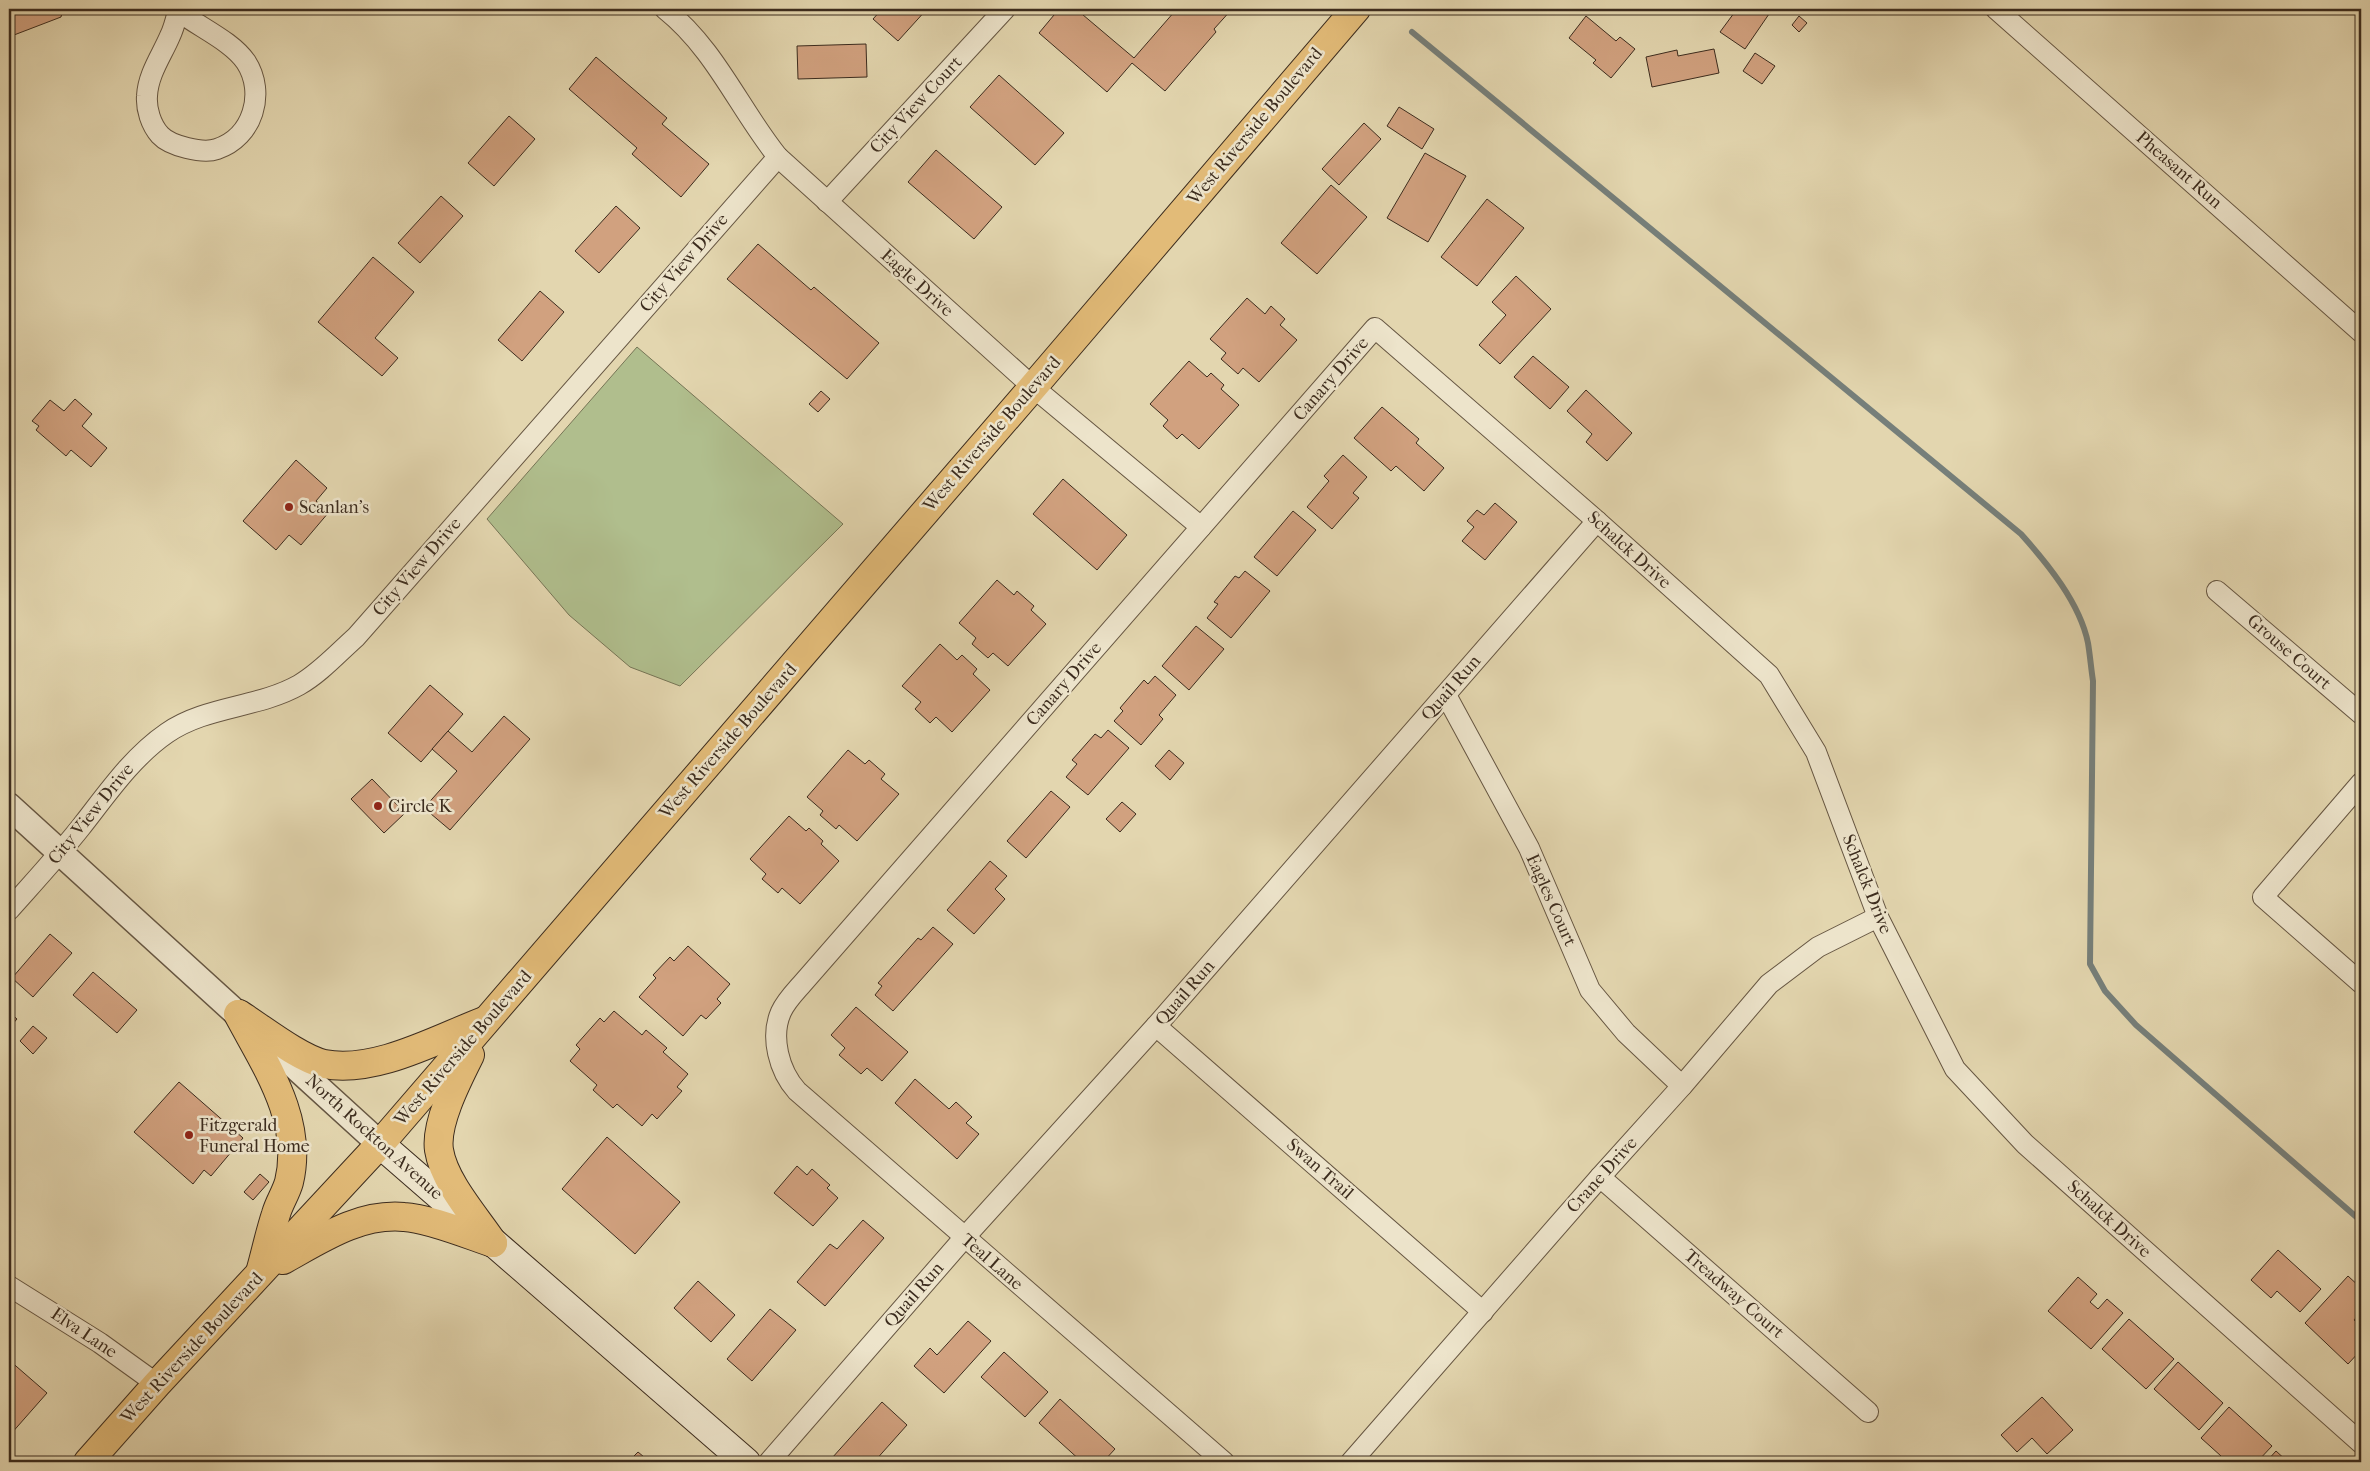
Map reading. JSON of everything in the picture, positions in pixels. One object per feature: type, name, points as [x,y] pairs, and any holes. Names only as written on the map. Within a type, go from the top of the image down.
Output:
[{"type":"main road","name":"West Riverside Boulevard","points":[[88,1462],[157,1384],[380,1144],[1033,387],[1356,9]]},
{"type":"main road","points":[[238,1014],[305,1056],[324,1064],[354,1066],[384,1060],[488,1019]]},
{"type":"main road","points":[[238,1014],[284,1102],[290,1130],[292,1158],[289,1182],[276,1213],[260,1273]]},
{"type":"main road","points":[[488,1019],[455,1084],[443,1120],[439,1148],[447,1174],[493,1242]]},
{"type":"main road","name":"North Rockton Avenue","points":[[380,1144],[746,1462]]},
{"type":"main road","points":[[260,1273],[337,1229],[370,1218],[405,1217],[493,1242]]},
{"type":"street","name":"Eagle Drive","points":[[665,9],[700,42],[727,79],[764,139],[778,157],[1033,387],[1201,528]]},
{"type":"street","name":"City View Court","points":[[827,202],[1005,9]]},
{"type":"street","name":"Pheasant Run","points":[[1996,9],[2361,332]]},
{"type":"street","points":[[177,10],[230,47],[245,61],[254,80],[256,99],[250,122],[238,137],[217,150],[198,151],[181,146],[160,136],[150,118],[147,96],[154,67],[172,34],[177,10]]},
{"type":"street","name":"City View Drive","points":[[9,910],[61,852],[135,760],[168,732],[203,717],[255,702],[298,686],[325,666],[356,636],[778,157]]},
{"type":"street","name":"Schalck Drive","points":[[1375,328],[1597,521],[1770,676],[1816,752],[1878,917],[1955,1069],[2025,1144],[2361,1443]]},
{"type":"street","name":"Canary Drive","points":[[778,1050],[778,1025],[781,1013],[791,997],[1375,328]]},
{"type":"street","name":"Quail Run","points":[[769,1462],[964,1238],[1156,1026],[1597,521]]},
{"type":"street","name":"Grouse Court","points":[[2217,590],[2361,714]]},
{"type":"street","name":"Eagles Court","points":[[1446,695],[1529,848],[1590,990],[1626,1033],[1682,1086]]},
{"type":"street","points":[[2361,783],[2264,897],[2361,983]]},
{"type":"street","name":"North Rockton Avenue","points":[[9,806],[380,1144]]},
{"type":"street","name":"Crane Drive","points":[[1351,1462],[1682,1086],[1769,984],[1818,947],[1878,917]]},
{"type":"street","name":"Swan Trail","points":[[1156,1026],[1484,1312]]},
{"type":"street","name":"Teal Lane","points":[[778,1050],[787,1078],[798,1091],[964,1238],[1224,1462]]},
{"type":"street","name":"Treadway Court","points":[[1600,1177],[1868,1412]]},
{"type":"street","name":"Elva Lane","points":[[9,1286],[100,1343],[157,1384]]},
{"type":"green space","points":[[637,347],[843,524],[680,686],[630,667],[569,615],[487,519]]},
{"type":"building","points":[[9,9],[74,9],[63,10],[61,17],[14,35],[9,41]]},
{"type":"building","points":[[882,9],[927,9],[898,41],[873,19]]},
{"type":"building","points":[[1059,9],[1076,9],[1134,58],[1175,11],[1172,9],[1232,9],[1214,29],[1216,32],[1165,91],[1132,63],[1107,92],[1039,33]]},
{"type":"building","points":[[1737,9],[1762,9],[1769,14],[1745,49],[1720,32]]},
{"type":"building","points":[[1586,16],[1616,41],[1620,37],[1635,49],[1611,78],[1593,63],[1596,60],[1569,38]]},
{"type":"building","points":[[1799,16],[1807,23],[1799,32],[1792,25]]},
{"type":"building","points":[[866,44],[867,77],[798,79],[797,46]]},
{"type":"building","points":[[1714,49],[1719,73],[1652,87],[1646,57],[1677,50],[1678,56]]},
{"type":"building","points":[[1755,53],[1775,66],[1762,84],[1743,71]]},
{"type":"building","points":[[596,57],[667,118],[662,124],[709,164],[681,197],[632,154],[637,148],[569,89]]},
{"type":"building","points":[[999,75],[1064,133],[1035,165],[970,107]]},
{"type":"building","points":[[1399,107],[1434,129],[1422,149],[1387,126]]},
{"type":"building","points":[[509,116],[535,139],[494,186],[468,163]]},
{"type":"building","points":[[1364,123],[1381,139],[1339,185],[1322,169]]},
{"type":"building","points":[[936,150],[1002,207],[974,239],[908,182]]},
{"type":"building","points":[[1425,153],[1466,176],[1428,242],[1387,218]]},
{"type":"building","points":[[1331,185],[1367,217],[1317,274],[1281,243]]},
{"type":"building","points":[[441,196],[463,216],[420,263],[398,243]]},
{"type":"building","points":[[1487,199],[1524,228],[1477,286],[1441,257]]},
{"type":"building","points":[[616,206],[640,228],[599,273],[575,251]]},
{"type":"building","points":[[758,244],[811,290],[814,287],[879,343],[847,379],[727,279]]},
{"type":"building","points":[[373,257],[414,292],[375,338],[398,358],[382,376],[318,322]]},
{"type":"building","points":[[1516,276],[1551,309],[1500,364],[1479,345],[1506,315],[1492,302]]},
{"type":"building","points":[[540,291],[564,312],[522,361],[498,340]]},
{"type":"building","points":[[1247,298],[1265,314],[1271,306],[1285,319],[1280,325],[1297,340],[1259,382],[1243,368],[1238,374],[1221,359],[1226,353],[1210,339]]},
{"type":"building","points":[[1533,356],[1569,387],[1550,409],[1514,377]]},
{"type":"building","points":[[1189,361],[1207,377],[1211,373],[1224,385],[1221,389],[1239,405],[1199,449],[1182,434],[1177,439],[1163,426],[1168,420],[1150,404]]},
{"type":"building","points":[[1586,390],[1632,433],[1607,461],[1586,442],[1592,434],[1567,411]]},
{"type":"building","points":[[821,391],[830,399],[818,412],[809,404]]},
{"type":"building","points":[[75,399],[92,414],[82,426],[107,448],[91,467],[71,450],[66,456],[36,430],[39,426],[32,421],[50,400],[64,411]]},
{"type":"building","points":[[1382,407],[1419,439],[1416,443],[1444,468],[1424,491],[1396,466],[1391,471],[1354,438]]},
{"type":"building","points":[[1343,455],[1367,477],[1353,493],[1359,498],[1332,529],[1307,507],[1329,481],[1324,476]]},
{"type":"building","name":"Scanlan's","points":[[296,460],[327,488],[316,501],[329,512],[301,545],[289,535],[276,550],[243,521]]},
{"type":"building","points":[[1063,479],[1127,535],[1097,570],[1033,514]]},
{"type":"building","points":[[1495,503],[1517,522],[1485,560],[1462,541],[1474,527],[1467,521],[1477,510],[1484,515]]},
{"type":"building","points":[[1293,511],[1316,530],[1277,576],[1254,557]]},
{"type":"building","points":[[1245,571],[1270,591],[1231,638],[1207,618],[1218,604],[1214,602],[1235,576],[1239,578]]},
{"type":"building","points":[[997,580],[1014,595],[1017,591],[1034,606],[1031,610],[1046,624],[1008,666],[993,653],[988,658],[972,644],[976,638],[959,623]]},
{"type":"building","points":[[1196,626],[1224,649],[1189,690],[1162,666]]},
{"type":"building","points":[[940,644],[957,660],[962,655],[977,669],[973,674],[990,690],[952,732],[936,717],[930,723],[915,709],[921,702],[902,686]]},
{"type":"building","points":[[1155,676],[1176,695],[1159,715],[1163,719],[1141,745],[1114,721],[1123,711],[1120,708],[1144,680],[1148,684]]},
{"type":"building","name":"Circle K","points":[[430,685],[463,714],[421,762],[388,733]]},
{"type":"building","name":"Circle K","points":[[504,716],[530,739],[450,830],[424,808],[457,771],[432,749],[448,731],[472,752]]},
{"type":"building","points":[[1108,730],[1129,748],[1088,795],[1066,777],[1077,764],[1072,760],[1095,734],[1101,738]]},
{"type":"building","points":[[848,750],[865,764],[869,760],[885,774],[881,779],[899,794],[857,841],[839,825],[836,829],[820,815],[823,811],[807,797]]},
{"type":"building","points":[[1169,750],[1184,763],[1170,780],[1155,766]]},
{"type":"building","name":"Circle K","points":[[372,779],[405,813],[384,833],[351,799]]},
{"type":"building","points":[[1051,791],[1070,807],[1026,858],[1007,841]]},
{"type":"building","points":[[1122,802],[1136,814],[1120,832],[1106,819]]},
{"type":"building","points":[[789,816],[806,831],[809,828],[823,841],[821,844],[839,861],[800,904],[782,888],[778,893],[762,879],[766,874],[750,859]]},
{"type":"building","points":[[990,861],[1007,876],[995,889],[1005,899],[974,934],[947,910]]},
{"type":"building","points":[[933,927],[953,944],[893,1011],[875,995],[882,986],[878,983],[918,938],[921,940]]},
{"type":"building","points":[[50,934],[72,953],[33,997],[12,978]]},
{"type":"building","points":[[688,946],[730,984],[717,999],[721,1003],[706,1019],[701,1015],[683,1036],[639,997],[656,978],[653,975],[670,957],[674,961]]},
{"type":"building","points":[[93,972],[137,1010],[117,1033],[73,995]]},
{"type":"building","points":[[856,1007],[908,1052],[882,1081],[867,1068],[861,1074],[839,1055],[845,1048],[831,1035]]},
{"type":"building","points":[[614,1011],[642,1035],[646,1030],[667,1048],[663,1052],[688,1074],[677,1087],[682,1091],[657,1119],[652,1114],[642,1126],[617,1104],[613,1108],[593,1090],[597,1085],[570,1061],[580,1049],[576,1045],[600,1018],[604,1022]]},
{"type":"building","points":[[9,1012],[17,1019],[9,1028]]},
{"type":"building","points":[[33,1026],[47,1038],[33,1054],[20,1041]]},
{"type":"building","points":[[915,1079],[949,1109],[956,1102],[972,1117],[966,1123],[979,1134],[957,1159],[895,1103]]},
{"type":"building","name":"Fitzgerald Funeral Home","points":[[179,1082],[243,1138],[211,1176],[204,1170],[193,1184],[134,1132]]},
{"type":"building","points":[[607,1137],[680,1202],[635,1254],[562,1189]]},
{"type":"building","points":[[797,1166],[807,1175],[812,1169],[830,1185],[827,1188],[838,1198],[813,1226],[774,1193]]},
{"type":"building","points":[[260,1174],[269,1182],[253,1200],[244,1192]]},
{"type":"building","points":[[863,1220],[884,1238],[825,1306],[797,1282],[830,1244],[837,1249]]},
{"type":"building","points":[[2278,1250],[2321,1289],[2300,1312],[2277,1291],[2271,1298],[2251,1280]]},
{"type":"building","points":[[2348,1276],[2361,1288],[2361,1312],[2354,1320],[2361,1326],[2361,1350],[2348,1364],[2305,1323]]},
{"type":"building","points":[[2078,1277],[2097,1294],[2090,1302],[2098,1309],[2107,1299],[2123,1313],[2091,1349],[2048,1311]]},
{"type":"building","points":[[698,1281],[735,1315],[711,1342],[674,1308]]},
{"type":"building","points":[[770,1309],[796,1330],[752,1381],[727,1359]]},
{"type":"building","points":[[2129,1319],[2174,1359],[2146,1389],[2102,1349]]},
{"type":"building","points":[[968,1321],[991,1341],[944,1393],[914,1366],[930,1348],[937,1355]]},
{"type":"building","points":[[1004,1352],[1048,1392],[1025,1417],[981,1377]]},
{"type":"building","points":[[9,1360],[47,1393],[10,1435],[9,1434]]},
{"type":"building","points":[[2178,1362],[2223,1403],[2199,1430],[2154,1389]]},
{"type":"building","points":[[2042,1397],[2073,1430],[2047,1454],[2032,1438],[2017,1452],[2001,1435]]},
{"type":"building","points":[[1060,1399],[1115,1449],[1103,1462],[1082,1462],[1039,1423]]},
{"type":"building","points":[[882,1402],[907,1425],[874,1462],[836,1462],[832,1458]]},
{"type":"building","points":[[2229,1407],[2272,1446],[2257,1462],[2215,1462],[2221,1456],[2201,1438]]},
{"type":"building","points":[[2276,1451],[2288,1462],[2266,1462]]},
{"type":"building","points":[[638,1452],[650,1462],[628,1462]]},
{"type":"waterway","points":[[1412,32],[2021,534],[2052,571],[2078,613],[2084,628],[2093,681],[2090,964],[2105,991],[2136,1025],[2361,1221]]},
{"type":"place","name":"Scanlan's","points":[[289,507]]},
{"type":"place","name":"Circle K","points":[[378,806]]},
{"type":"place","name":"Fitzgerald Funeral Home","points":[[189,1135]]}]
